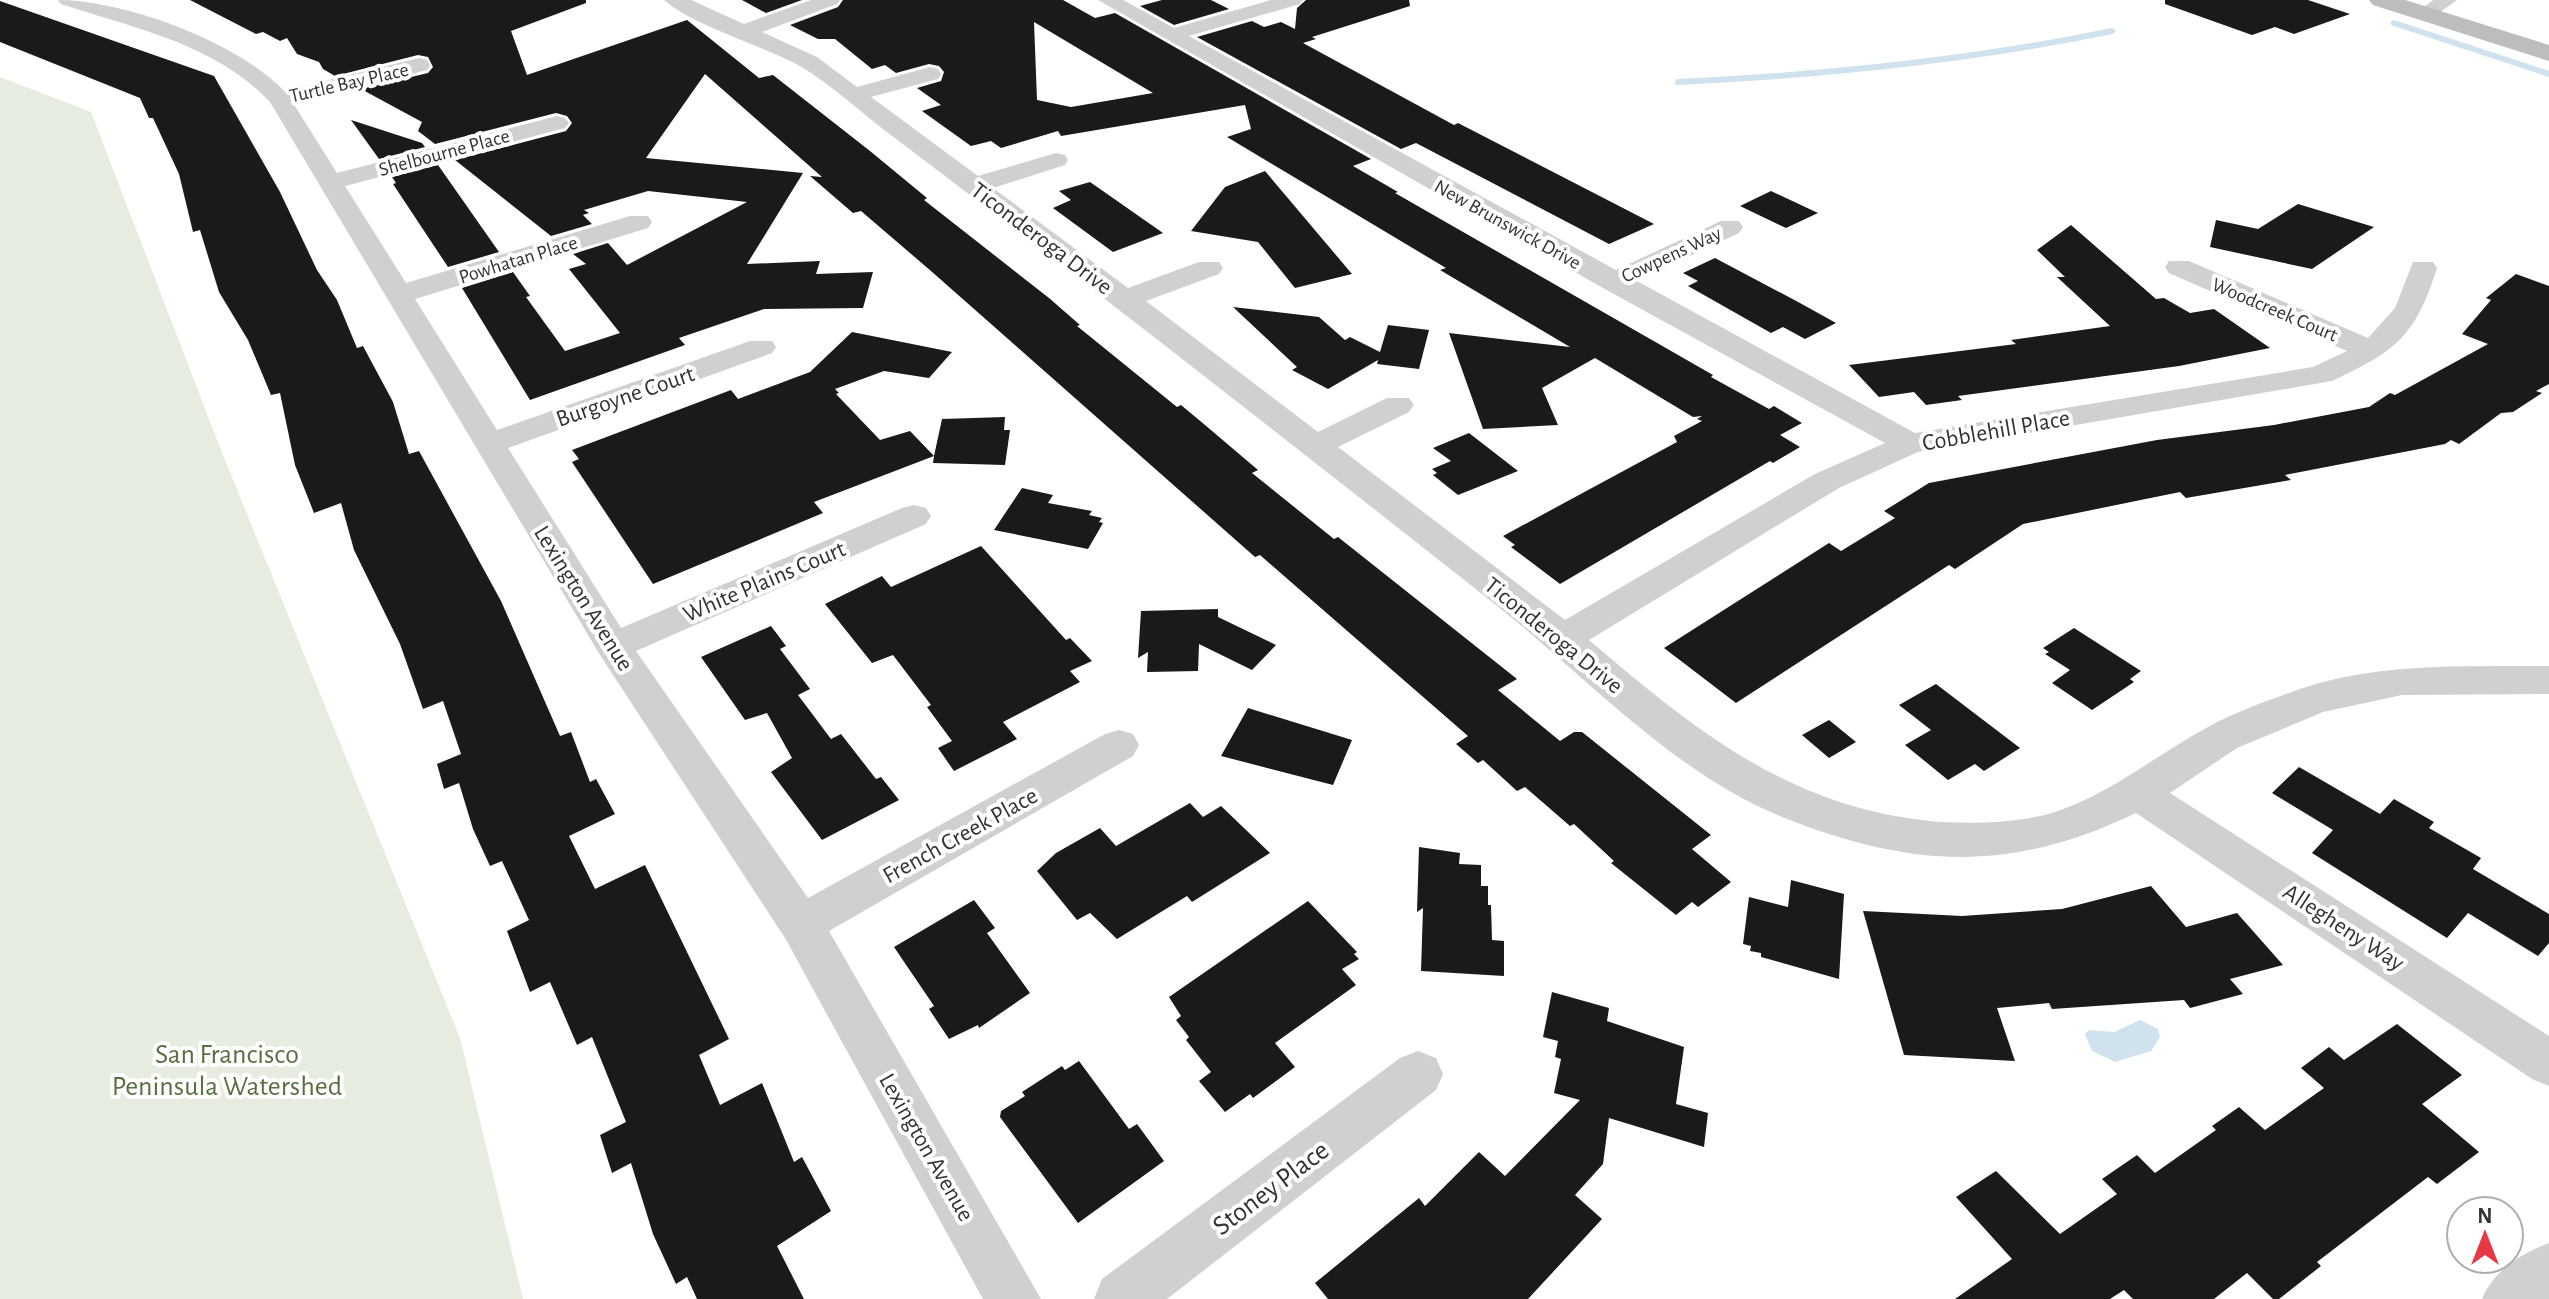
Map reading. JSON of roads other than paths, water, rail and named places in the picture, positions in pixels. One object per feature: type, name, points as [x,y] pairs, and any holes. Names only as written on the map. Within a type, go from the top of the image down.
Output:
[{"type":"main road","points":[[2381,0],[2549,53]]},
{"type":"street","points":[[84,5],[134,0]]},
{"type":"street","name":"Ticonderoga Drive","points":[[674,0],[809,62],[1125,299],[1563,638],[1694,748],[1755,785],[1805,809],[1858,827],[1968,841],[2017,837],[2060,828],[2138,793],[2223,737],[2315,699],[2402,681],[2549,680]]},
{"type":"street","points":[[746,31],[830,0]]},
{"type":"street","name":"New Brunswick Drive","points":[[1108,0],[1910,444]]},
{"type":"street","points":[[1171,35],[1293,0]]},
{"type":"street","points":[[2425,14],[2447,0]]},
{"type":"street","name":"Lexington Avenue","points":[[84,5],[223,54],[251,69],[279,99],[613,646],[801,924],[1013,1299]]},
{"type":"street","name":"Turtle Bay Place","points":[[279,99],[419,65]]},
{"type":"street","points":[[854,95],[930,74]]},
{"type":"street","name":"Shelbourne Place","points":[[332,182],[557,123]]},
{"type":"street","points":[[973,186],[1056,160]]},
{"type":"street","name":"Powhatan Place","points":[[397,295],[639,222]]},
{"type":"street","name":"Cowpens Way","points":[[1613,282],[1730,227]]},
{"type":"street","name":"Woodcreek Court","points":[[2179,267],[2372,351]]},
{"type":"street","points":[[1125,299],[1209,268]]},
{"type":"street","name":"Cobblehill Place","points":[[1563,638],[1827,481],[1910,444],[2321,375],[2372,351],[2409,311],[2423,268]]},
{"type":"street","name":"Burgoyne Court","points":[[488,444],[761,347]]},
{"type":"street","points":[[1315,446],[1398,405]]},
{"type":"street","name":"White Plains Court","points":[[613,646],[914,516]]},
{"type":"street","name":"French Creek Place","points":[[801,924],[1119,745]]},
{"type":"street","name":"Allegheny Way","points":[[2138,793],[2549,1063]]},
{"type":"street","name":"Stoney Place","points":[[1122,1299],[1418,1074]]},
{"type":"street","points":[[2510,1299],[2549,1270]]},
{"type":"water","points":[[2140,1020],[2158,1029],[2160,1037],[2151,1051],[2115,1062],[2092,1051],[2085,1034],[2089,1030],[2114,1032]]},
{"type":"waterway","points":[[2394,23],[2549,74]]},
{"type":"waterway","points":[[1678,82],[1896,65],[2004,51],[2112,31]]},
{"type":"park label","name":"San Francisco Peninsula Watershed","points":[[227,1069]]}]
